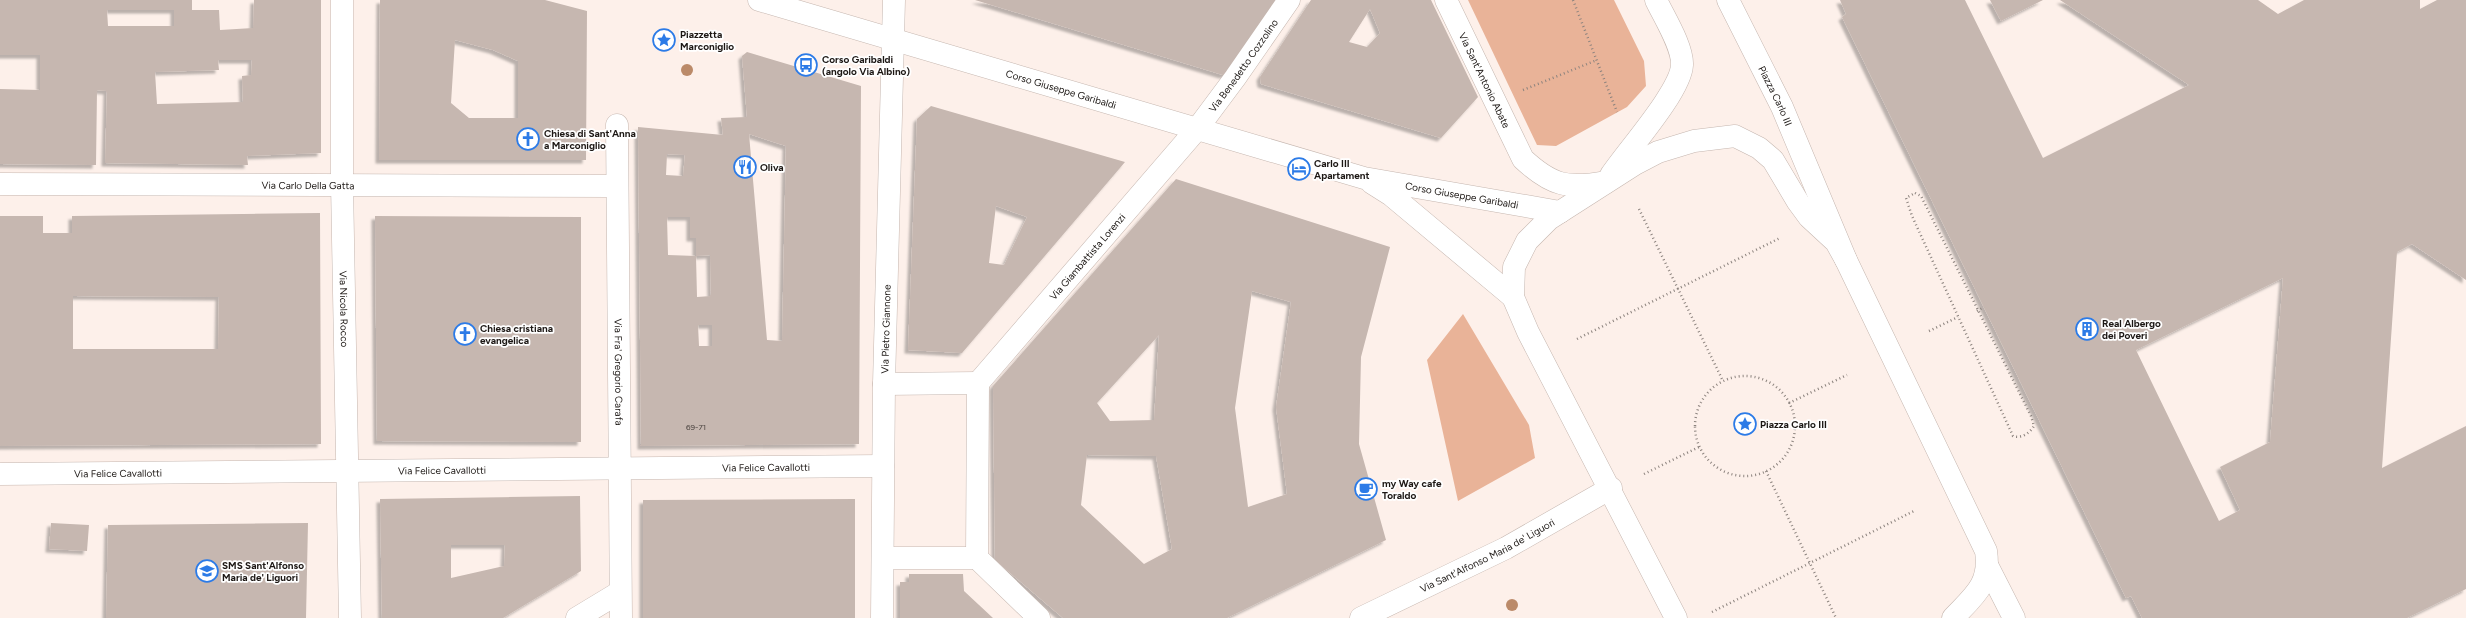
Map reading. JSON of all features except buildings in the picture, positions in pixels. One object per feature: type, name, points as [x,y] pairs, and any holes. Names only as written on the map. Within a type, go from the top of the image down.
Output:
[{"type":"street","name":"Via Nicola Rocco","points":[[342,0],[342,184],[350,618]]},
{"type":"street","name":"Corso Giuseppe Garibaldi","points":[[759,0],[1364,178],[1560,212]]},
{"type":"street","name":"Via Pietro Giannone","points":[[882,618],[884,384],[895,40],[894,0]]},
{"type":"street","name":"Via Benedetto Cozzolino","points":[[1197,129],[1288,0]]},
{"type":"street","name":"Via Sant'Antonio Abate","points":[[1446,0],[1523,159],[1539,174],[1556,184],[1578,187],[1606,182]]},
{"type":"street","name":"Piazza Carlo III","points":[[1606,182],[1663,105],[1681,74],[1682,64],[1677,43],[1656,0]]},
{"type":"street","name":"Piazza Carlo III","points":[[1728,0],[1782,107],[1846,260],[1986,551],[1988,567],[2014,618]]},
{"type":"street","name":"Via Fra' Gregorio Carafa","points":[[617,125],[616,186],[620,618]]},
{"type":"street","name":"Via Giambattista Lorenzi","points":[[978,384],[1197,129]]},
{"type":"street","name":"Piazza Carlo III","points":[[1676,618],[1611,488],[1528,332],[1513,297],[1514,266],[1527,241],[1560,212],[1606,182],[1658,152],[1694,141],[1735,136],[1759,148],[1773,160],[1798,202],[1809,216],[1836,242],[1846,260]]},
{"type":"street","name":"Corso Giuseppe Garibaldi","points":[[1364,178],[1391,195],[1513,297]]},
{"type":"street","name":"Via Carlo Della Gatta","points":[[0,184],[616,186]]},
{"type":"street","points":[[884,384],[978,384],[977,558]]},
{"type":"street","name":"Via Felice Cavallotti","points":[[0,474],[883,466]]},
{"type":"street","name":"Via Sant'Alfonso Maria de' Liguori","points":[[1361,618],[1506,548],[1611,488]]},
{"type":"street","points":[[883,558],[977,558],[1039,618]]},
{"type":"street","points":[[1953,618],[1979,590],[1988,567]]},
{"type":"street","points":[[577,618],[620,592]]},
{"type":"path","points":[[1573,0],[1618,112]]},
{"type":"path","points":[[1517,92],[1597,60]]},
{"type":"path","points":[[1915,193],[1921,196],[2033,422],[2032,430],[2022,436],[2013,436],[1958,317],[1906,202],[1909,195],[1915,193]]},
{"type":"path","points":[[1639,209],[1723,381]]},
{"type":"path","points":[[1577,339],[1780,238]]},
{"type":"path","points":[[1977,311],[1984,307]]},
{"type":"path","points":[[1929,331],[1958,317]]},
{"type":"path","points":[[1789,403],[1847,375]]},
{"type":"path","points":[[1738,376],[1753,377],[1768,381],[1780,391],[1789,403],[1794,418],[1794,434],[1789,449],[1780,462],[1766,471],[1751,476],[1735,476],[1720,470],[1708,460],[1699,447],[1694,431],[1696,416],[1701,401],[1710,389],[1723,381],[1738,376]]},
{"type":"path","points":[[1644,474],[1699,447]]},
{"type":"path","points":[[1766,471],[1836,618]]},
{"type":"path","points":[[1712,612],[1914,511]]},
{"type":"shaded area","points":[[1468,0],[1614,0],[1644,61],[1646,86],[1627,107],[1556,146],[1537,145]]},
{"type":"shaded area","points":[[1463,314],[1529,425],[1535,458],[1458,501],[1427,360]]},
{"type":"place","name":"Piazzetta Marconiglio","points":[[664,40]]},
{"type":"place","name":"Corso Garibaldi (angolo Via Albino)","points":[[806,65]]},
{"type":"place","name":"Chiesa di Sant'Anna a Marconiglio","points":[[528,139]]},
{"type":"place","name":"Oliva","points":[[745,167]]},
{"type":"place","name":"Carlo III Apartament","points":[[1299,169]]},
{"type":"place","name":"Real Albergo dei Poveri","points":[[2087,329]]},
{"type":"place","name":"Chiesa cristiana evangelica","points":[[465,334]]},
{"type":"place","name":"Piazza Carlo III","points":[[1745,424]]},
{"type":"place","name":"my Way cafe Toraldo","points":[[1366,489]]},
{"type":"place","name":"SMS Sant'Alfonso Maria de' Liguori","points":[[207,571]]}]
